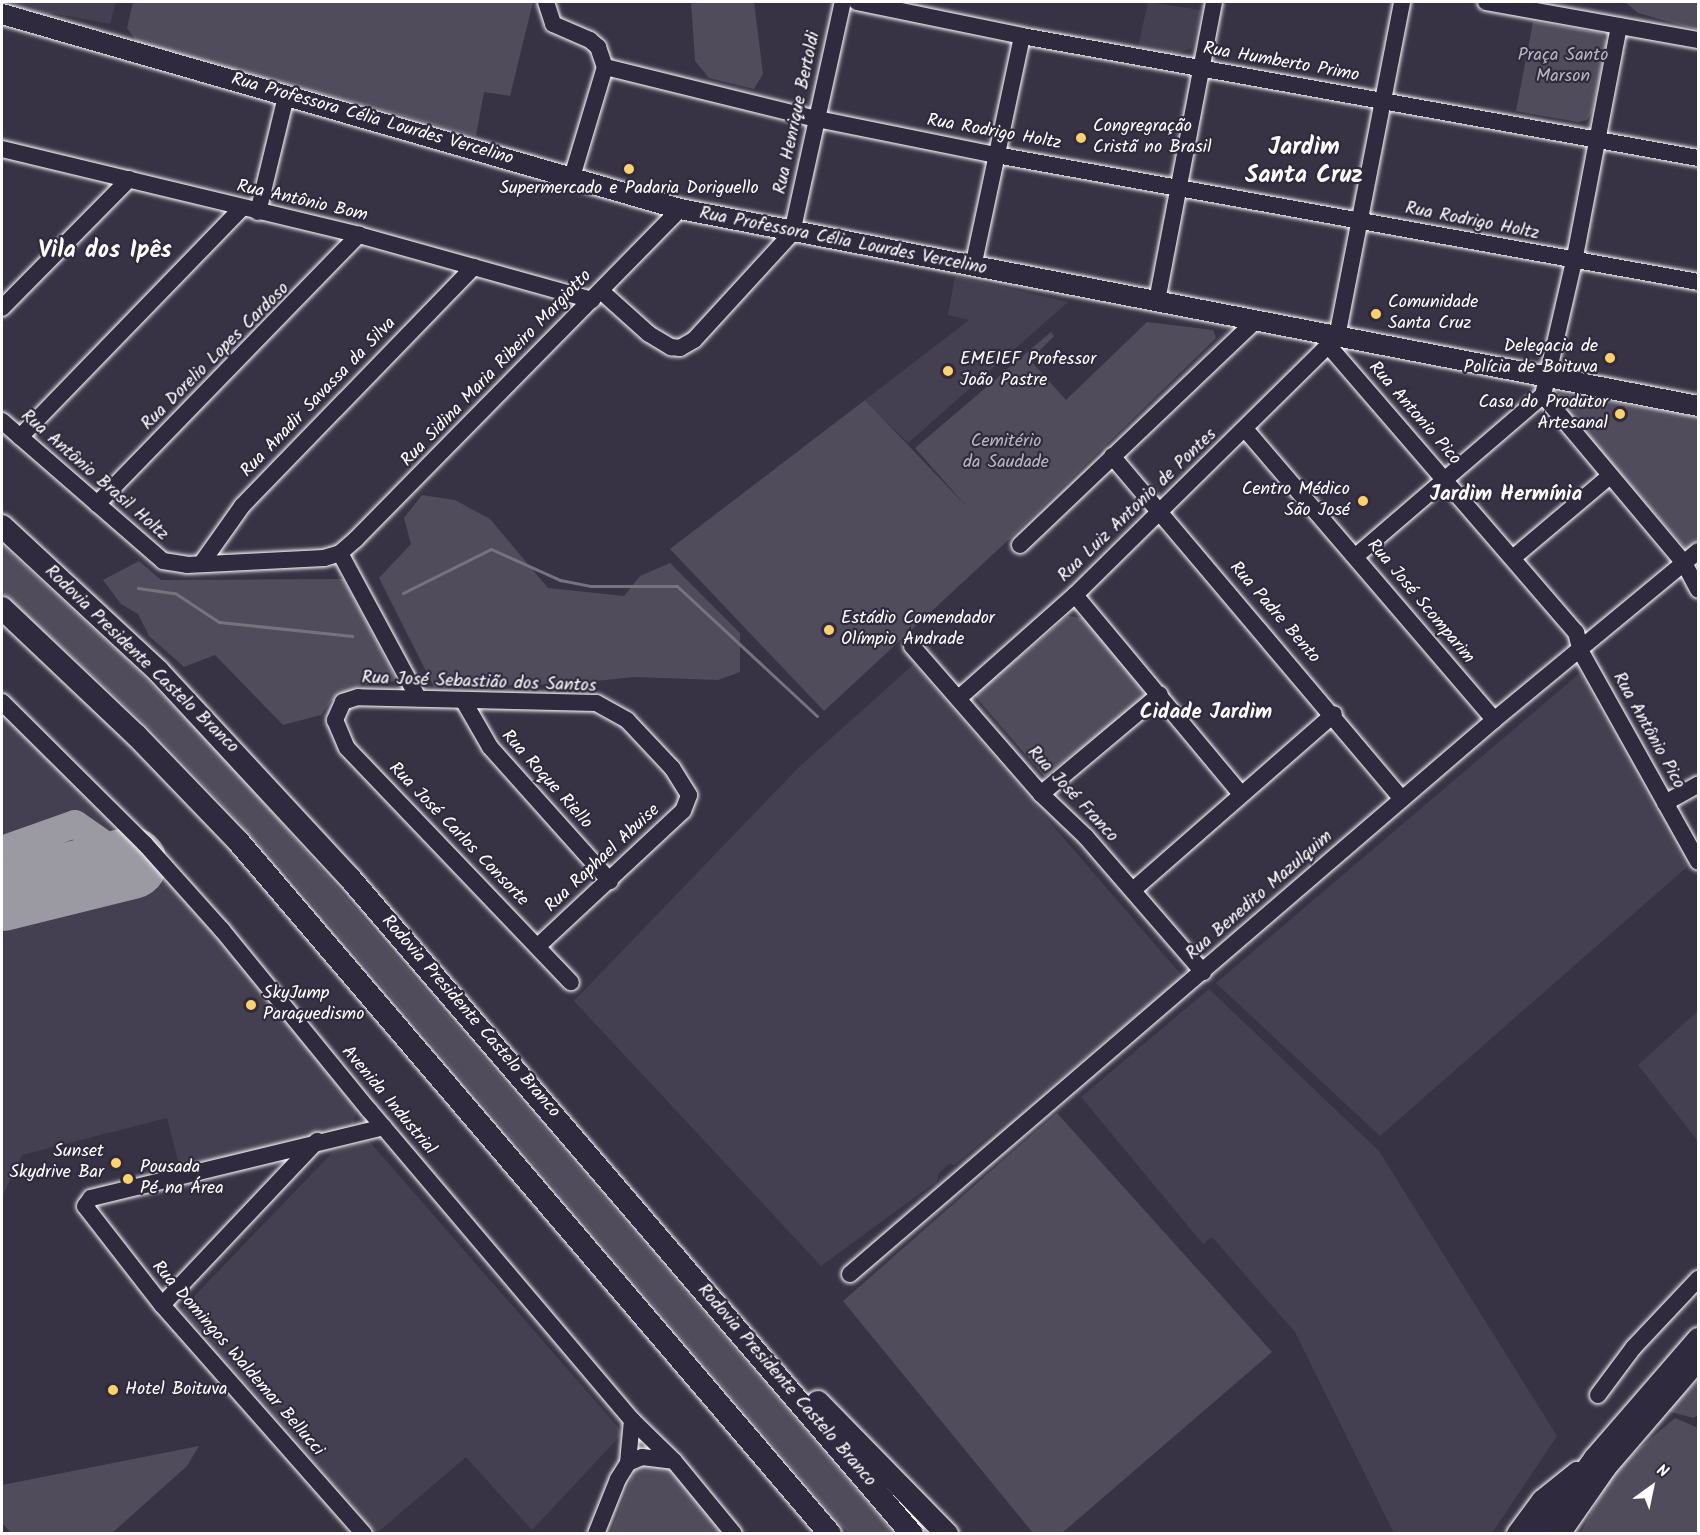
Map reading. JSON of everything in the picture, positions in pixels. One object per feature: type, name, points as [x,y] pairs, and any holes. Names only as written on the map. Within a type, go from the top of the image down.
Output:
[{"type":"highway","name":"Rodovia Presidente Castelo Branco","points":[[2,526],[221,735],[349,877],[912,1533]]},
{"type":"highway","points":[[2,608],[136,735],[246,850],[830,1533]]},
{"type":"highway","points":[[712,1299],[947,1533]]},
{"type":"main road","name":"Rua Professora Célia Lourdes Vercelino","points":[[2,14],[680,209],[792,233],[1157,301],[1547,386],[1698,403]]},
{"type":"main road","points":[[1560,1533],[1600,1463],[1698,1338]]},
{"type":"main road","points":[[1539,1533],[1600,1463],[1698,1361]]},
{"type":"main road","points":[[1517,1533],[1529,1524],[1552,1490],[1600,1463]]},
{"type":"main road","points":[[1578,1533],[1600,1463]]},
{"type":"street","points":[[546,2],[553,24],[590,40],[598,47],[605,67],[572,177]]},
{"type":"street","name":"Rua Henrique Bertoldi","points":[[792,233],[843,2]]},
{"type":"street","name":"Rua Humberto Primo","points":[[857,2],[1022,36],[1698,158]]},
{"type":"street","points":[[1157,301],[1214,2]]},
{"type":"street","points":[[1332,340],[1402,2]]},
{"type":"street","points":[[1486,2],[1698,40]]},
{"type":"street","points":[[1356,556],[1547,386],[1599,139],[1619,26]]},
{"type":"street","points":[[973,267],[1022,36]]},
{"type":"street","name":"Rua Rodrigo Holtz","points":[[605,67],[817,119],[996,155],[1698,282]]},
{"type":"street","points":[[258,212],[286,96]]},
{"type":"street","name":"Rua Antônio Bom","points":[[5,155],[129,179],[241,209],[359,235],[474,267],[596,295]]},
{"type":"street","points":[[2,308],[129,179]]},
{"type":"street","points":[[20,437],[241,209]]},
{"type":"street","name":"Rua Sidina Maria Ribeiro Margiotto","points":[[340,553],[680,209]]},
{"type":"street","points":[[596,295],[649,334],[671,347],[680,348],[694,340],[792,233]]},
{"type":"street","name":"Rua Dorelio Lopes Cardoso","points":[[97,504],[359,235]]},
{"type":"street","name":"Rua Anadir Savassa da Silva","points":[[201,564],[242,506],[474,267]]},
{"type":"street","points":[[1020,545],[1253,323]]},
{"type":"street","name":"Rua Luiz Antonio de Pontes","points":[[960,697],[1075,595],[1245,429],[1332,340]]},
{"type":"street","name":"Rua Antonio Pico","points":[[1332,340],[1576,632],[1581,652]]},
{"type":"street","points":[[1547,386],[1610,476],[1684,563],[1698,589]]},
{"type":"street","name":"Rua Antônio Brasil Holtz","points":[[2,420],[163,561],[201,564],[314,560],[340,553]]},
{"type":"street","name":"Rua José Scomparim","points":[[1245,429],[1494,720]]},
{"type":"street","name":"Rua Padre Bento","points":[[1113,456],[1334,714],[1402,799]]},
{"type":"street","points":[[1514,557],[1610,476]]},
{"type":"street","name":"Rua Benedito Mazulquim","points":[[850,1274],[1494,720],[1581,652],[1698,551]]},
{"type":"street","points":[[340,553],[418,698]]},
{"type":"street","points":[[1075,595],[1160,694],[1241,794]]},
{"type":"street","name":"Rua José Franco","points":[[912,646],[960,697],[1041,794],[1086,837],[1203,972]]},
{"type":"street","name":"Rua Antônio Pico","points":[[1581,652],[1698,861]]},
{"type":"street","points":[[1041,794],[1160,694]]},
{"type":"street","name":"Rua José Sebastião dos Santos","points":[[340,706],[347,699],[358,697],[586,703],[608,708],[642,736],[672,768],[689,795]]},
{"type":"street","name":"Rua Roque Riello","points":[[462,700],[490,747],[610,880]]},
{"type":"street","name":"Avenida Industrial","points":[[2,702],[145,844],[222,930],[384,1127],[632,1420],[674,1461],[734,1533]]},
{"type":"street","name":"Rua José Carlos Consorte","points":[[340,706],[335,720],[347,748],[571,982]]},
{"type":"street","points":[[1133,890],[1334,714]]},
{"type":"street","points":[[1665,802],[1698,785]]},
{"type":"street","name":"Rua Raphael Abuise","points":[[538,946],[683,811],[689,795]]},
{"type":"street","points":[[162,1305],[317,1141],[384,1127]]},
{"type":"street","name":"Rua Domingos Waldemar Bellucci","points":[[317,1141],[91,1198],[85,1206],[162,1305],[362,1533]]},
{"type":"street","points":[[1598,1395],[1627,1355],[1698,1279]]},
{"type":"street","points":[[596,1533],[618,1479],[628,1462],[632,1420]]},
{"type":"street","points":[[628,1462],[648,1456],[674,1461]]},
{"type":"shaded area","points":[[2,2],[116,2],[110,24],[53,13],[42,19],[2,10]]},
{"type":"shaded area","points":[[1148,2],[1201,10],[1192,48],[1173,55],[1138,47]]},
{"type":"shaded area","name":"EMEIEF Professor João Pastre","points":[[955,276],[1068,302],[908,443],[865,400],[969,320],[948,315]]},
{"type":"shaded area","points":[[914,664],[1183,977],[954,1165],[949,1164],[938,1174],[937,1181],[821,1266],[574,1001],[799,767]]},
{"type":"shaded area","points":[[1580,673],[1687,867],[1380,1136],[1216,983]]},
{"type":"shaded area","points":[[2,711],[130,838],[275,1006],[357,1110],[353,1126],[180,1169],[167,1118],[22,1155],[2,1197]]},
{"type":"shaded area","points":[[1209,989],[1379,1151],[1557,1436],[1492,1533],[1394,1533],[1295,1332],[1212,1237],[1203,1244],[1081,1097]]},
{"type":"shaded area","points":[[1698,1011],[1698,1141],[1638,1065]]},
{"type":"shaded area","points":[[369,1141],[623,1433],[532,1530],[466,1457],[377,1533],[181,1310],[333,1152]]},
{"type":"green space","points":[[133,2],[533,2],[510,96],[484,92],[476,136],[137,42],[127,28]]},
{"type":"green space","points":[[691,2],[754,2],[763,74],[754,89],[709,78],[695,61]]},
{"type":"green space","points":[[1625,2],[1698,2],[1698,30],[1638,13]]},
{"type":"green space","name":"Praça Santo Marson","points":[[1533,22],[1602,33],[1607,43],[1592,112],[1587,120],[1578,122],[1516,111]]},
{"type":"green space","name":"Estádio Comendador Olímpio Andrade","points":[[1147,322],[1213,330],[1216,338],[1003,545],[824,711],[670,549],[865,400],[968,508],[915,448],[1051,332],[1054,336],[1030,360],[1066,400]]},
{"type":"green space","points":[[1559,393],[1698,417],[1698,540],[1687,550],[1555,399]]},
{"type":"green space","points":[[422,495],[455,500],[490,519],[548,588],[624,596],[640,576],[670,563],[740,633],[740,672],[718,680],[633,677],[568,684],[434,687],[379,578],[411,544],[404,518]]},
{"type":"green space","points":[[2,545],[126,659],[231,764],[893,1533],[848,1533],[277,863],[155,733],[2,592]]},
{"type":"green space","points":[[139,561],[161,580],[343,579],[397,681],[361,685],[331,701],[321,715],[283,725],[215,655],[184,667],[149,636],[138,614],[121,604],[103,580]]},
{"type":"green space","points":[[1068,616],[1083,618],[1142,686],[1144,698],[1045,777],[974,695]]},
{"type":"green space","points":[[1057,1113],[1272,1352],[1062,1533],[1033,1533],[843,1301]]},
{"type":"green space","points":[[1698,1380],[1698,1414],[1694,1418],[1666,1411]]},
{"type":"green space","points":[[1675,1418],[1698,1428],[1698,1533],[1580,1534],[1614,1470]]},
{"type":"green space","points":[[199,1446],[187,1466],[112,1533],[11,1533],[2,1523],[2,1485]]},
{"type":"green space","points":[[651,1463],[669,1468],[725,1534],[610,1534],[635,1470]]},
{"type":"waterway","points":[[403,593],[491,549],[560,580],[591,586],[677,586],[817,716]]},
{"type":"waterway","points":[[138,588],[175,593],[219,622],[352,636]]},
{"type":"taxiway","points":[[2,850],[75,824],[131,863]]},
{"type":"taxiway","points":[[2,875],[30,888]]},
{"type":"runway","points":[[2,895],[131,863]]},
{"type":"place","name":"Congregração Cristã no Brasil","points":[[1081,138]]},
{"type":"place","name":"Supermercado e Padaria Doriguello","points":[[629,169]]},
{"type":"place","name":"Comunidade Santa Cruz","points":[[1376,314]]},
{"type":"place","name":"Delegacia de Polícia de Boituva","points":[[1610,358]]},
{"type":"place","name":"EMEIEF Professor João Pastre","points":[[948,371]]},
{"type":"place","name":"Casa do Produtor Artesanal","points":[[1620,414]]},
{"type":"place","name":"Centro Médico São José","points":[[1363,501]]},
{"type":"place","name":"Estádio Comendador Olímpio Andrade","points":[[829,630]]},
{"type":"place","name":"SkyJump Paraquedismo","points":[[251,1005]]},
{"type":"place","name":"Sunset Skydrive Bar","points":[[116,1163]]},
{"type":"place","name":"Pousada Pé na Área","points":[[128,1179]]},
{"type":"place","name":"Hotel Boituva","points":[[113,1390]]},
{"type":"district","name":"Jardim Santa Cruz","points":[[1304,162]]},
{"type":"district","name":"Vila dos Ipês","points":[[105,251]]},
{"type":"district","name":"Jardim Hermínia","points":[[1506,495]]},
{"type":"district","name":"Cidade Jardim","points":[[1206,713]]},
{"type":"park label","name":"Cemitério da Saudade","points":[[1006,453]]}]
